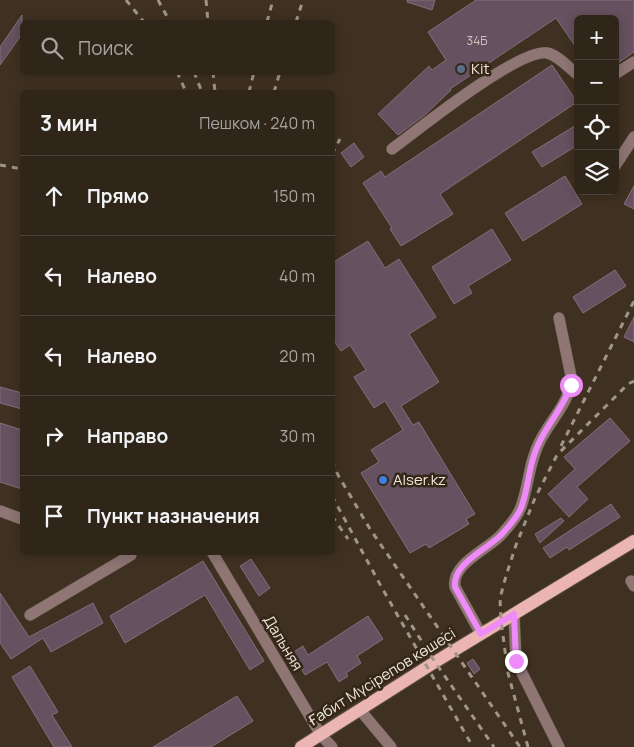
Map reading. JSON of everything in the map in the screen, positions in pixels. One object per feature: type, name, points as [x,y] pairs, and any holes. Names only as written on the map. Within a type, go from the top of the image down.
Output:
[{"type":"main road","name":"Ғабит Мүсірепов көшесі","points":[[301,747],[634,541]]},
{"type":"lane","points":[[392,149],[498,72],[530,56],[546,53],[553,55],[574,72]]},
{"type":"lane","points":[[619,71],[634,62]]},
{"type":"lane","points":[[619,160],[634,137]]},
{"type":"lane","points":[[481,634],[455,587],[454,581],[459,569],[493,543],[517,516],[536,448],[568,395],[571,376],[559,318]]},
{"type":"lane","points":[[0,511],[20,518]]},
{"type":"lane","points":[[30,615],[127,555]]},
{"type":"lane","name":"Дальняя","points":[[214,555],[321,735],[332,747]]},
{"type":"lane","points":[[514,614],[516,661],[559,747]]},
{"type":"lane","points":[[360,710],[391,747]]},
{"type":"building","points":[[407,0],[435,0],[432,10],[407,2]]},
{"type":"building","points":[[476,0],[634,0],[634,52],[619,62],[619,15],[574,15],[574,44],[556,18],[450,89],[426,114],[398,135],[378,114],[429,66],[432,70],[446,60],[428,32]]},
{"type":"building","points":[[22,15],[22,20],[20,20],[20,37],[0,65],[0,47]]},
{"type":"building","points":[[552,65],[574,98],[574,104],[440,194],[453,214],[401,246],[390,229],[392,228],[363,183],[381,171],[385,177]]},
{"type":"building","points":[[574,126],[574,147],[542,167],[532,152]]},
{"type":"building","points":[[354,143],[364,157],[351,167],[341,153]]},
{"type":"building","points":[[565,176],[574,191],[574,195],[577,195],[582,204],[523,241],[505,213]]},
{"type":"building","points":[[634,186],[634,209],[624,204]]},
{"type":"building","points":[[492,229],[511,260],[468,286],[472,293],[454,304],[432,267]]},
{"type":"building","points":[[368,241],[385,268],[399,259],[436,317],[409,334],[439,382],[401,406],[413,425],[419,422],[475,514],[466,519],[469,524],[429,548],[426,544],[410,553],[361,473],[379,462],[371,450],[403,430],[385,401],[374,408],[354,377],[366,370],[350,345],[341,351],[335,342],[335,261]]},
{"type":"building","points":[[615,270],[626,286],[583,313],[573,297]]},
{"type":"building","points":[[634,317],[634,342],[624,337]]},
{"type":"building","points":[[0,387],[20,392],[20,408],[0,403]]},
{"type":"building","points":[[610,418],[630,441],[577,487],[588,499],[569,517],[548,494],[575,469],[564,457]]},
{"type":"building","points":[[0,423],[20,429],[20,488],[0,482]]},
{"type":"building","points":[[611,504],[620,517],[569,550],[567,547],[550,558],[543,548]]},
{"type":"building","points":[[561,518],[564,521],[540,543],[535,534]]},
{"type":"building","points":[[251,559],[270,588],[259,596],[240,566]]},
{"type":"building","points":[[203,561],[264,661],[250,670],[205,595],[125,643],[110,616]]},
{"type":"building","points":[[0,593],[29,637],[93,603],[103,623],[51,652],[43,638],[11,659],[0,643]]},
{"type":"building","points":[[368,616],[383,639],[357,656],[361,663],[346,673],[348,676],[339,682],[327,662],[305,675],[292,653],[303,646],[308,655]]},
{"type":"building","points":[[473,659],[480,669],[474,674],[467,663]]},
{"type":"building","points":[[30,666],[58,712],[52,715],[72,747],[54,747],[12,677]]},
{"type":"building","points":[[237,696],[253,721],[211,747],[153,747]]},
{"type":"railway","points":[[126,0],[142,20]]},
{"type":"railway","points":[[158,0],[169,20]]},
{"type":"railway","points":[[206,0],[208,20]]},
{"type":"railway","points":[[268,20],[273,0]]},
{"type":"railway","points":[[297,20],[303,0]]},
{"type":"railway","points":[[178,75],[185,90]]},
{"type":"railway","points":[[195,75],[201,90]]},
{"type":"railway","points":[[213,75],[215,90]]},
{"type":"railway","points":[[250,90],[253,75]]},
{"type":"railway","points":[[275,90],[279,75]]},
{"type":"railway","points":[[335,148],[340,139]]},
{"type":"railway","points":[[0,165],[20,169]]},
{"type":"railway","points":[[561,446],[634,301]]},
{"type":"railway","points":[[528,747],[508,673],[501,621],[500,598],[506,576],[535,498],[557,455],[628,384],[634,381]]},
{"type":"railway","points":[[335,468],[370,529],[520,747]]},
{"type":"railway","points":[[335,502],[473,747]]},
{"type":"railway","points":[[335,520],[348,539]]},
{"type":"railway","points":[[405,615],[494,747]]},
{"type":"place","name":"Kit","points":[[461,69]]},
{"type":"place","name":"Alser.kz","points":[[383,480]]},
{"type":"route","points":[[516,661],[514,614],[481,634],[455,587],[454,581],[459,569],[493,543],[517,516],[536,448],[568,395],[571,385]]}]
